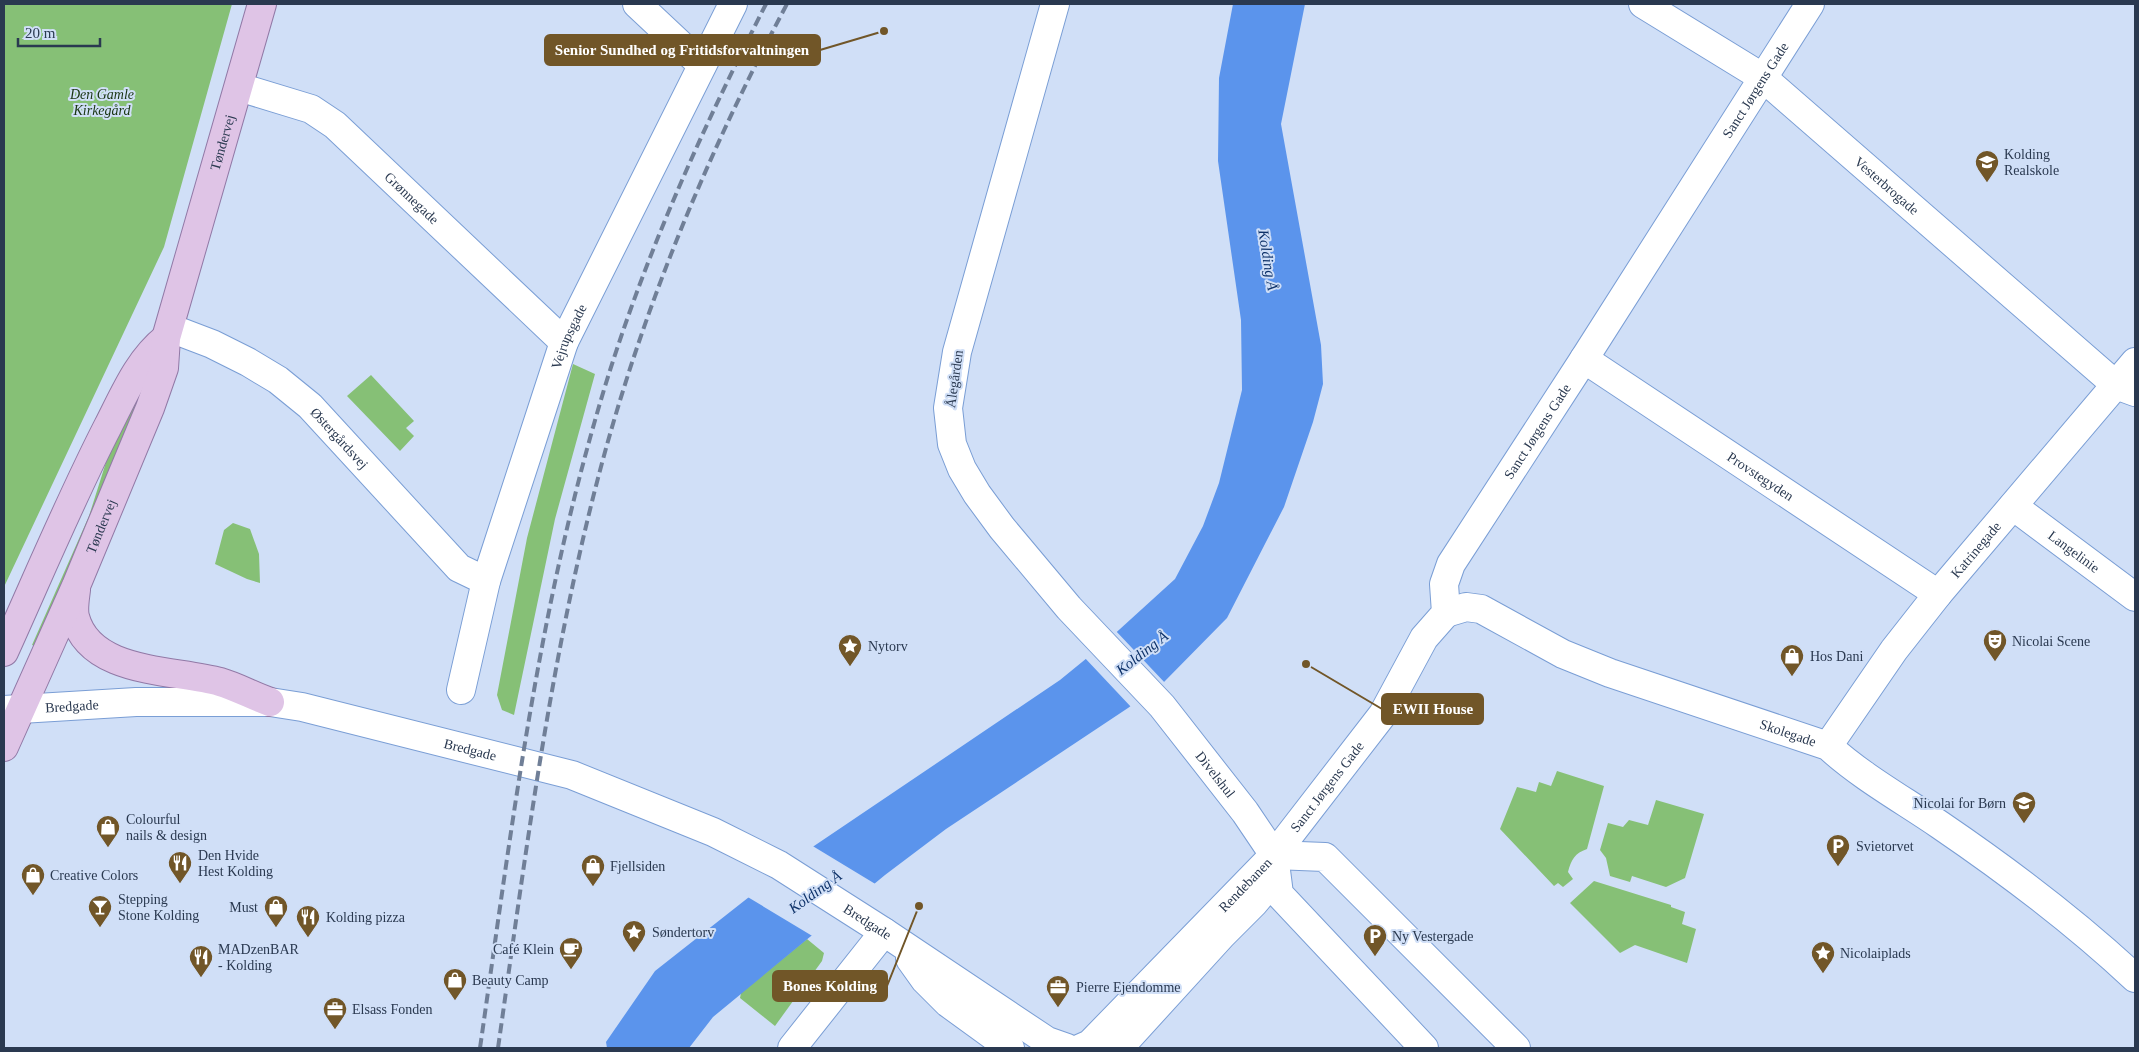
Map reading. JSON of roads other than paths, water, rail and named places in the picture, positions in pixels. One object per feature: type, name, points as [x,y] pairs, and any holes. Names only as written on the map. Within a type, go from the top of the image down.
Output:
[{"type":"main road","name":"Tøndervej","points":[[4,747],[12,710],[76,586],[150,408],[164,368],[168,333],[262,4]]},
{"type":"main road","points":[[4,652],[94,454],[136,372],[152,348],[168,333]]},
{"type":"main road","points":[[76,586],[74,616],[83,634],[94,646],[108,655],[138,668],[220,682],[270,702]]},
{"type":"street","points":[[637,4],[702,65]]},
{"type":"street","name":"Vejrupsgade","points":[[462,690],[486,581],[564,342],[733,4]]},
{"type":"street","name":"Ålegården","points":[[1055,4],[957,352],[948,408],[952,444],[962,469],[977,494],[1002,528],[1069,608],[1153,696]]},
{"type":"street","name":"Vesterbrogade","points":[[1643,4],[1762,77],[2126,388]]},
{"type":"street","name":"Sanct Jørgens Gade","points":[[1274,855],[1383,714],[1424,638],[1446,613],[1444,584],[1450,564],[1584,359],[1810,4]]},
{"type":"street","name":"Grønnegade","points":[[239,87],[311,109],[335,125],[564,342]]},
{"type":"street","name":"Østergårdsvej","points":[[168,333],[212,344],[278,380],[304,401],[459,568],[486,581]]},
{"type":"street","name":"Provstegyden","points":[[1584,359],[1938,594]]},
{"type":"street","name":"Katrinegade","points":[[1828,746],[1894,650],[1938,594],[2014,506],[2126,388],[2135,362]]},
{"type":"street","name":"Langelinie","points":[[2014,506],[2135,596]]},
{"type":"street","name":"Skolegade","points":[[1446,613],[1466,606],[1481,609],[1563,654],[1610,673],[1828,746],[1849,765],[1919,810],[2045,900],[2135,978]]},
{"type":"street","name":"Divelshul","points":[[1153,696],[1245,812],[1274,855]]},
{"type":"street","name":"Bredgade","points":[[12,710],[136,702],[270,702],[302,707],[572,775],[714,832],[779,866],[850,910],[1047,1041],[1067,1048]]},
{"type":"street","points":[[1424,1048],[1279,894],[1274,855],[1325,857],[1516,1048]]},
{"type":"street","name":"Rendebanen","points":[[1081,1048],[1090,1044],[1274,855]]},
{"type":"street","name":"Rendebanen","points":[[1119,1048],[1259,897],[1274,855]]},
{"type":"street","points":[[792,1048],[891,937]]},
{"type":"street","name":"Bredgade","points":[[891,937],[925,980],[948,1003],[1010,1048]]},
{"type":"water","name":"Kolding Å","points":[[1233,4],[1305,4],[1281,124],[1321,345],[1323,384],[1313,422],[1284,507],[1227,618],[1164,682],[946,829],[885,875],[713,1017],[689,1048],[607,1048],[606,1042],[655,971],[814,846],[1060,680],[1098,649],[1175,579],[1203,526],[1219,483],[1242,390],[1241,320],[1218,161],[1219,78]]},
{"type":"railway","points":[[480,1048],[514,812],[540,656],[556,578],[594,424],[610,369],[648,262],[692,157],[766,4]]},
{"type":"railway","points":[[498,1048],[540,764],[565,622],[580,552],[614,420],[633,358],[678,237],[729,119],[787,4]]},
{"type":"place","name":"Senior Sundhed og Fritidsforvaltningen","points":[[884,31]]},
{"type":"place","name":"Kolding Realskole","points":[[1987,183]]},
{"type":"place","name":"Nicolai Scene","points":[[1995,662]]},
{"type":"place","name":"EWII House","points":[[1306,664]]},
{"type":"place","name":"Nytorv","points":[[850,667]]},
{"type":"place","name":"Hos Dani","points":[[1792,677]]},
{"type":"place","name":"Nicolai for Børn","points":[[2024,824]]},
{"type":"place","name":"Colourful nails & design","points":[[108,848]]},
{"type":"place","name":"Svietorvet","points":[[1838,867]]},
{"type":"place","name":"Den Hvide Hest Kolding","points":[[180,884]]},
{"type":"place","name":"Fjellsiden","points":[[593,887]]},
{"type":"place","name":"Creative Colors","points":[[33,896]]},
{"type":"place","name":"Bones Kolding","points":[[919,906]]},
{"type":"place","name":"Stepping Stone Kolding","points":[[100,928]]},
{"type":"place","name":"Must","points":[[276,928]]},
{"type":"place","name":"Kolding pizza","points":[[308,938]]},
{"type":"place","name":"Søndertorv","points":[[634,953]]},
{"type":"place","name":"Ny Vestergade","points":[[1375,957]]},
{"type":"place","name":"Café Klein","points":[[571,970]]},
{"type":"place","name":"Nicolaiplads","points":[[1823,974]]},
{"type":"place","name":"MADzenBAR - Kolding","points":[[201,978]]},
{"type":"place","name":"Beauty Camp","points":[[455,1001]]},
{"type":"place","name":"Pierre Ejendomme","points":[[1058,1008]]},
{"type":"place","name":"Elsass Fonden","points":[[335,1030]]},
{"type":"park label","name":"Den Gamle Kirkegård","points":[[102,102]]}]
